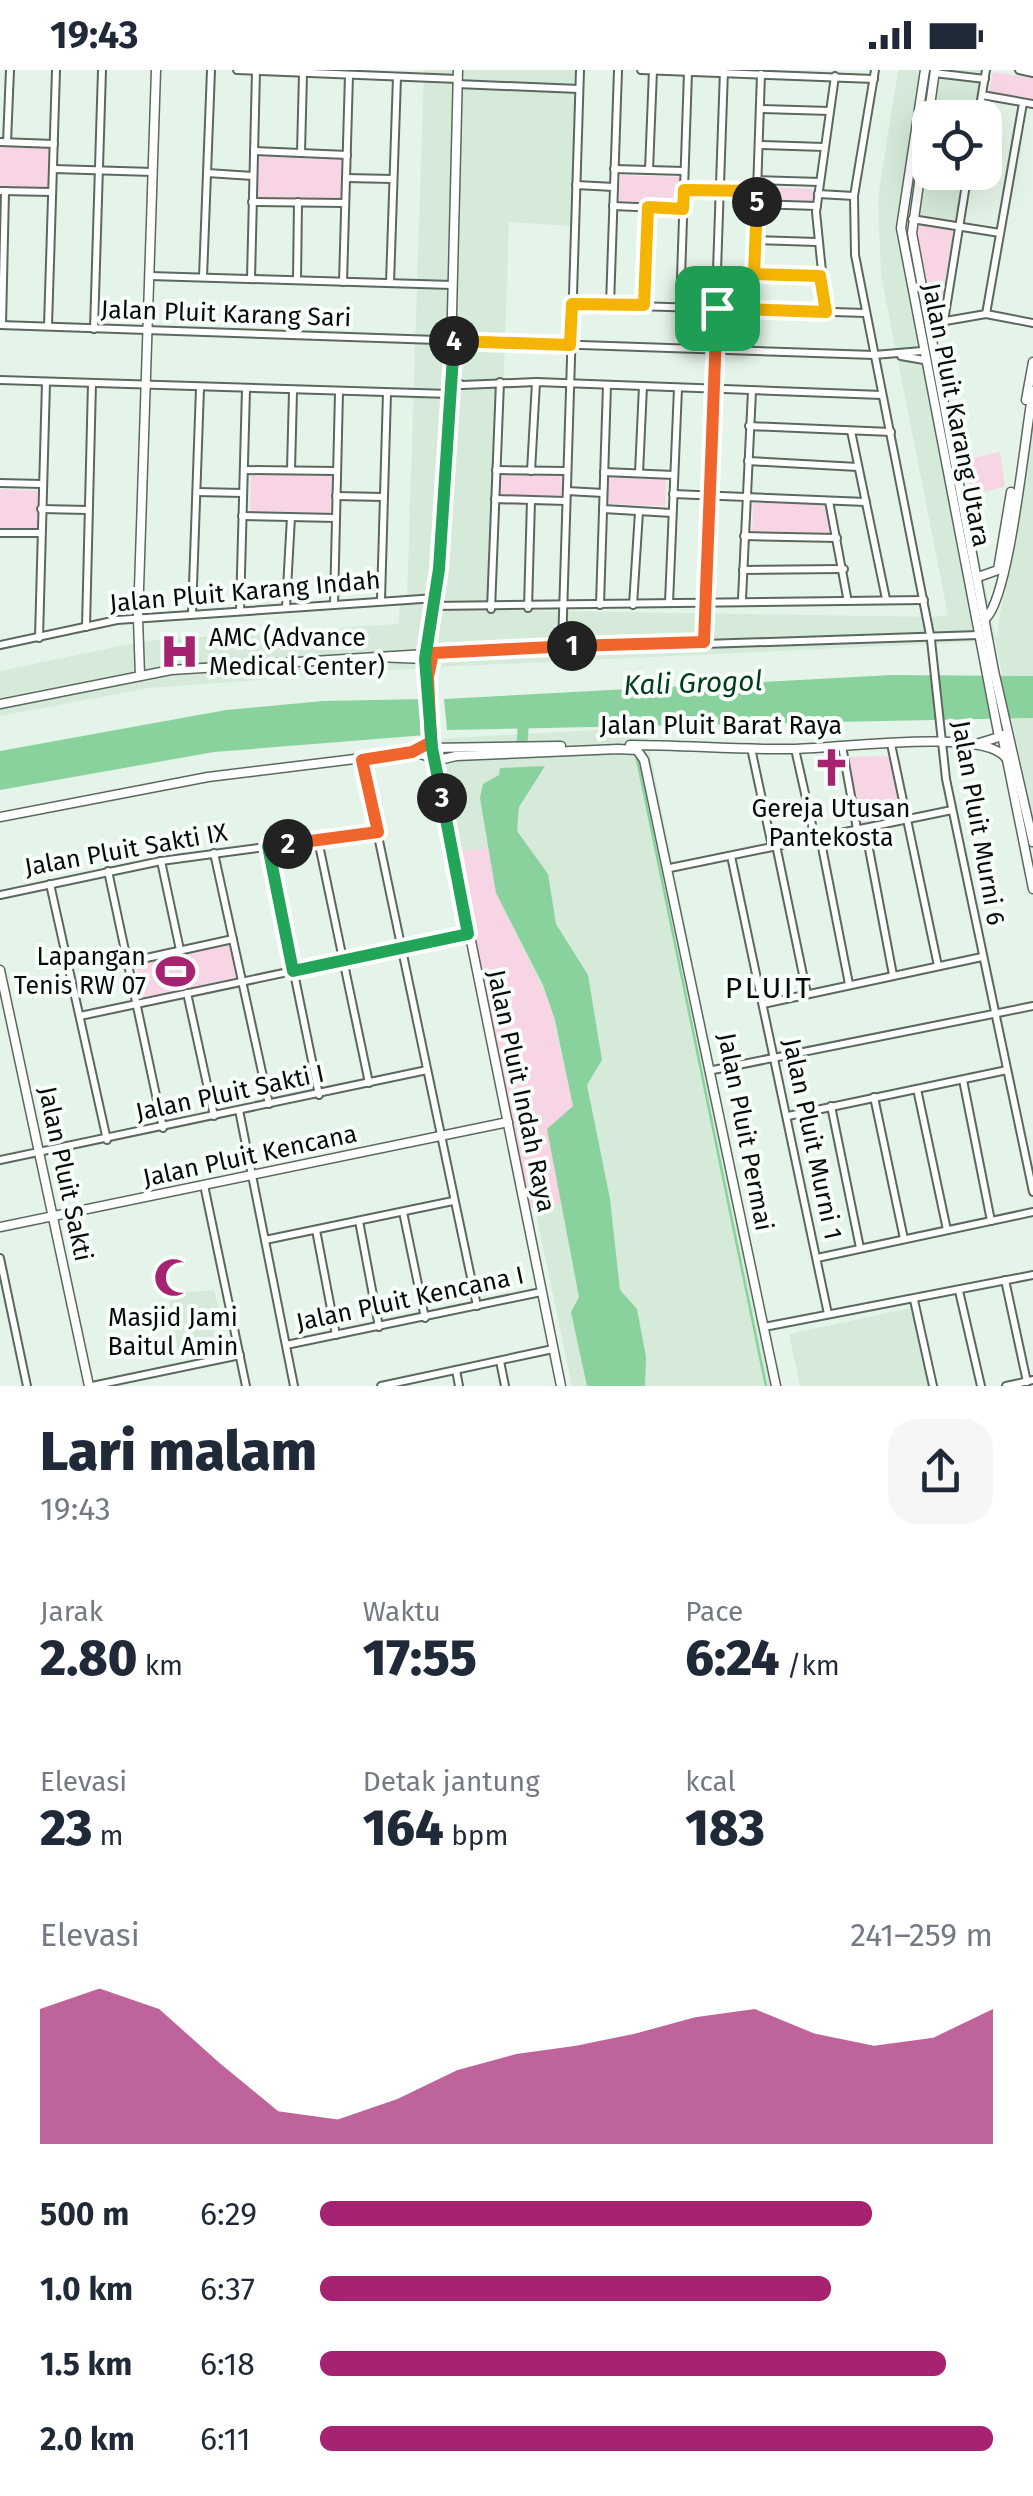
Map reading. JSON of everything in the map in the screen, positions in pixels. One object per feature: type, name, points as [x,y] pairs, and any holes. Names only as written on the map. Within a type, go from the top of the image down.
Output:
[{"type":"street","points":[[10,70],[4,142],[54,144]]},
{"type":"street","points":[[48,326],[56,70]]},
{"type":"street","points":[[94,330],[102,70]]},
{"type":"street","points":[[140,676],[138,619],[156,70]]},
{"type":"street","points":[[203,278],[211,70]]},
{"type":"street","points":[[237,70],[458,78],[579,89]]},
{"type":"street","points":[[562,646],[580,70]]},
{"type":"street","points":[[610,304],[618,70]]},
{"type":"street","points":[[641,70],[874,74]]},
{"type":"street","points":[[650,170],[653,70]]},
{"type":"street","points":[[251,279],[256,71]]},
{"type":"street","points":[[704,642],[724,71]]},
{"type":"street","points":[[931,71],[985,74],[981,100]]},
{"type":"street","name":"Jalan Pluit Karang Utara","points":[[926,100],[931,71]]},
{"type":"street","points":[[680,307],[688,72]]},
{"type":"street","points":[[300,153],[303,73]]},
{"type":"street","points":[[753,310],[761,74]]},
{"type":"street","name":"Jalan Pluit Murni 6","points":[[874,74],[854,196],[854,244],[864,313],[931,640],[940,743],[952,810],[1033,1192]]},
{"type":"street","points":[[342,282],[349,75]]},
{"type":"street","points":[[826,312],[816,206],[835,76]]},
{"type":"street","points":[[390,283],[397,77]]},
{"type":"street","name":"Jalan Pluit Indah Raya","points":[[458,78],[450,394],[428,655],[433,750],[561,1386]]},
{"type":"street","points":[[982,95],[1033,104]]},
{"type":"street","points":[[986,314],[1023,102]]},
{"type":"street","points":[[760,109],[830,111]]},
{"type":"street","points":[[759,145],[824,147]]},
{"type":"street","points":[[254,152],[346,155]]},
{"type":"street","points":[[54,169],[152,172]]},
{"type":"street","points":[[614,169],[684,171]]},
{"type":"street","name":"Jalan Pluit Karang Utara","points":[[912,172],[901,228],[923,356],[989,668]]},
{"type":"street","points":[[207,173],[253,176]]},
{"type":"street","points":[[346,178],[393,179]]},
{"type":"street","points":[[758,180],[820,182]]},
{"type":"street","points":[[576,186],[614,188]]},
{"type":"street","points":[[684,190],[758,191]]},
{"type":"street","name":"Jalan Pluit Karang Utara","points":[[914,190],[911,219],[986,618],[989,668]]},
{"type":"street","points":[[944,320],[965,190]]},
{"type":"street","points":[[1,325],[3,191],[52,192]]},
{"type":"street","points":[[818,194],[854,196]]},
{"type":"street","points":[[252,202],[345,204]]},
{"type":"street","points":[[297,280],[298,202]]},
{"type":"street","points":[[757,204],[816,206]]},
{"type":"street","points":[[613,206],[683,209]]},
{"type":"street","points":[[644,305],[648,207]]},
{"type":"street","points":[[911,219],[1000,233]]},
{"type":"street","points":[[756,240],[817,242]]},
{"type":"street","points":[[754,274],[820,276]]},
{"type":"street","points":[[150,276],[452,285]]},
{"type":"street","points":[[572,304],[864,313]]},
{"type":"street","points":[[928,324],[986,314],[1033,323]]},
{"type":"street","name":"Jalan Pluit Karang Sari","points":[[1,325],[923,356]]},
{"type":"street","points":[[978,577],[995,574],[1000,562],[1033,362]]},
{"type":"street","points":[[450,379],[462,385],[536,382],[882,395]]},
{"type":"street","points":[[0,380],[450,394]]},
{"type":"street","points":[[39,638],[46,382]]},
{"type":"street","points":[[491,609],[500,382]]},
{"type":"street","points":[[531,470],[536,382]]},
{"type":"street","points":[[86,626],[92,383]]},
{"type":"street","points":[[600,605],[607,386]]},
{"type":"street","points":[[639,473],[642,386]]},
{"type":"street","points":[[192,614],[200,388]]},
{"type":"street","points":[[669,604],[678,388]]},
{"type":"street","points":[[240,610],[246,389]]},
{"type":"street","points":[[291,470],[293,390]]},
{"type":"street","points":[[742,599],[752,391]]},
{"type":"street","points":[[334,604],[339,392]]},
{"type":"street","points":[[986,618],[996,605],[1005,565],[1033,392]]},
{"type":"street","points":[[381,599],[387,394]]},
{"type":"street","points":[[931,395],[944,404]]},
{"type":"street","points":[[749,426],[891,432]]},
{"type":"street","points":[[851,431],[886,599]]},
{"type":"street","points":[[748,461],[858,466]]},
{"type":"street","points":[[244,470],[337,472]]},
{"type":"street","points":[[496,470],[566,471]]},
{"type":"street","points":[[604,472],[674,475]]},
{"type":"street","points":[[0,483],[42,484]]},
{"type":"street","points":[[952,496],[961,487]]},
{"type":"street","points":[[567,491],[603,492]]},
{"type":"street","points":[[197,492],[243,493]]},
{"type":"street","points":[[673,494],[866,502]]},
{"type":"street","points":[[336,496],[384,496]]},
{"type":"street","points":[[495,499],[566,501]]},
{"type":"street","points":[[528,608],[531,500]]},
{"type":"street","points":[[830,500],[847,598]]},
{"type":"street","points":[[964,504],[958,505],[1033,889]]},
{"type":"street","points":[[42,509],[88,510]]},
{"type":"street","points":[[602,509],[672,513]]},
{"type":"street","points":[[634,604],[638,512]]},
{"type":"street","points":[[242,516],[336,518]]},
{"type":"street","points":[[286,607],[290,517]]},
{"type":"street","points":[[0,534],[40,533]]},
{"type":"street","points":[[744,536],[838,538]]},
{"type":"street","points":[[743,570],[844,568]]},
{"type":"street","name":"Jalan Pluit Karang Indah","points":[[0,645],[138,619],[381,599],[491,609],[742,599],[924,600]]},
{"type":"street","points":[[0,704],[140,676],[377,657],[562,646],[931,640],[979,635]]},
{"type":"street","points":[[973,745],[998,740],[1000,723]]},
{"type":"street","points":[[1000,723],[1033,842]]},
{"type":"street","name":"Jalan Pluit Barat Raya","points":[[0,818],[208,777],[433,750],[658,746],[795,750],[940,743],[998,750],[1006,758]]},
{"type":"street","points":[[892,744],[938,966]]},
{"type":"street","points":[[648,770],[658,746]]},
{"type":"street","points":[[842,746],[893,975]]},
{"type":"street","points":[[752,748],[807,994]]},
{"type":"street","name":"Jalan Pluit Barat Raya","points":[[486,751],[634,749],[648,770]]},
{"type":"street","name":"Jalan Pluit Barat Raya","points":[[412,752],[433,750],[442,758],[459,752]]},
{"type":"street","points":[[795,750],[848,984]]},
{"type":"street","points":[[362,760],[476,1306]]},
{"type":"street","name":"Jalan Pluit Permai","points":[[648,770],[776,1386]]},
{"type":"street","points":[[670,868],[952,810]]},
{"type":"street","name":"Jalan Pluit Sakti IX","points":[[0,895],[161,861],[378,832]]},
{"type":"street","points":[[318,840],[369,1083]]},
{"type":"street","points":[[268,846],[319,1094]]},
{"type":"street","points":[[214,853],[269,1104]]},
{"type":"street","name":"Jalan Pluit Murni 1","points":[[731,856],[828,1314]]},
{"type":"street","points":[[161,861],[180,950]]},
{"type":"street","points":[[108,871],[164,1128]]},
{"type":"street","points":[[50,884],[107,1140]]},
{"type":"street","points":[[80,1016],[468,934]]},
{"type":"street","points":[[128,962],[233,939]]},
{"type":"street","points":[[763,1004],[982,957]]},
{"type":"street","name":"Jalan Pluit Sakti","points":[[0,970],[91,1386]]},
{"type":"street","points":[[188,993],[214,1116]]},
{"type":"street","points":[[713,1070],[1033,1006]]},
{"type":"street","name":"Jalan Pluit Sakti I","points":[[0,1160],[427,1070]]},
{"type":"street","points":[[787,1116],[1007,1070]]},
{"type":"street","points":[[963,1080],[992,1221]]},
{"type":"street","points":[[917,1089],[947,1230]]},
{"type":"street","points":[[874,1096],[904,1240]]},
{"type":"street","points":[[831,1106],[860,1248]]},
{"type":"street","points":[[240,1110],[294,1386]]},
{"type":"street","name":"Jalan Pluit Kencana","points":[[0,1227],[508,1122]]},
{"type":"street","points":[[204,1185],[246,1386]]},
{"type":"street","points":[[265,1240],[453,1201]]},
{"type":"street","points":[[402,1212],[425,1318]]},
{"type":"street","points":[[817,1258],[1033,1212]]},
{"type":"street","points":[[358,1221],[380,1327]]},
{"type":"street","points":[[316,1230],[336,1335]]},
{"type":"street","points":[[0,1258],[4,1296],[27,1386]]},
{"type":"street","points":[[764,1327],[1033,1274]]},
{"type":"street","points":[[1005,1280],[1030,1381],[1006,1386]]},
{"type":"street","points":[[959,1291],[981,1386]]},
{"type":"street","name":"Jalan Pluit Kencana I","points":[[286,1345],[541,1292]]},
{"type":"street","points":[[914,1300],[933,1386]]},
{"type":"street","points":[[381,1386],[414,1383],[553,1349]]},
{"type":"street","points":[[91,1386],[240,1355]]},
{"type":"street","points":[[500,1361],[504,1386]]},
{"type":"street","points":[[456,1370],[459,1386]]},
{"type":"shaded area","points":[[424,70],[578,70],[574,226],[509,222],[496,610],[934,617],[948,615],[881,275],[878,198],[898,70],[985,70],[980,100],[912,100],[912,190],[965,190],[955,254],[914,254],[996,638],[1033,426],[1033,817],[995,641],[437,667],[149,688],[0,716],[0,671],[144,641],[399,624],[400,599],[407,599]]},
{"type":"shaded area","points":[[993,72],[1033,78],[1033,101],[989,94]]},
{"type":"shaded area","points":[[0,144],[52,147],[50,190],[0,188]]},
{"type":"shaded area","points":[[259,155],[344,158],[342,199],[256,198]]},
{"type":"shaded area","points":[[620,175],[681,177],[680,206],[619,204]]},
{"type":"shaded area","points":[[763,187],[817,189],[816,209],[762,207]]},
{"type":"shaded area","points":[[913,222],[953,231],[939,317],[931,316]]},
{"type":"shaded area","points":[[1000,452],[1005,487],[971,494],[964,460]]},
{"type":"shaded area","points":[[251,470],[332,473],[330,522],[250,519]]},
{"type":"shaded area","points":[[500,473],[564,475],[563,506],[498,505]]},
{"type":"shaded area","points":[[605,473],[666,478],[665,506],[605,504]]},
{"type":"shaded area","points":[[0,489],[41,491],[39,533],[0,531]]},
{"type":"shaded area","points":[[753,503],[829,504],[835,536],[752,535]]},
{"type":"shaded area","points":[[892,675],[1033,676],[1033,718],[447,730],[444,699]]},
{"type":"shaded area","points":[[423,699],[426,735],[214,752],[0,790],[0,751],[226,710],[323,701]]},
{"type":"shaded area","points":[[645,727],[778,1386],[572,1386],[437,739]]},
{"type":"shaded area","points":[[891,756],[903,814],[857,824],[843,757]]},
{"type":"shaded area","points":[[545,766],[519,807],[517,831],[548,874],[556,924],[588,975],[602,1060],[587,1085],[610,1199],[620,1290],[637,1309],[646,1357],[645,1386],[587,1386],[571,1312],[579,1297],[547,1129],[573,1106],[555,1020],[543,985],[496,893],[480,798],[483,784],[499,775],[500,768]]},
{"type":"shaded area","points":[[495,848],[505,911],[550,1005],[573,1107],[562,1203],[528,1209],[459,851]]},
{"type":"shaded area","points":[[230,944],[238,979],[143,1000],[136,965]]},
{"type":"shaded area","points":[[214,1290],[221,1320],[213,1334],[218,1346],[179,1354],[168,1294]]},
{"type":"shaded area","points":[[915,1307],[932,1386],[800,1386],[789,1334]]},
{"type":"waterway","points":[[522,745],[524,713]]},
{"type":"waterway","points":[[630,722],[632,733]]},
{"type":"waterway","points":[[636,754],[766,1386]]},
{"type":"place","name":"AMC (Advance Medical Center)","points":[[179,652]]},
{"type":"place","name":"Gereja Utusan Pantekosta","points":[[831,768]]},
{"type":"place","name":"Lapangan Tenis RW 07","points":[[176,971]]},
{"type":"place","name":"Masjid Jami Baitul Amin","points":[[173,1277]]},
{"type":"district","name":"PLUIT","points":[[769,988]]},
{"type":"route","points":[[717,308],[704,642],[433,653],[428,677],[431,742],[412,752],[362,760],[378,832],[268,846],[293,971],[468,934],[432,748],[428,677],[425,659],[439,569],[451,341],[570,345],[572,304],[644,305],[648,207],[683,209],[684,190],[758,191],[754,274],[820,276],[826,312],[717,308]]},
{"type":"water label","name":"Kali Grogol","points":[[693,683]]}]
